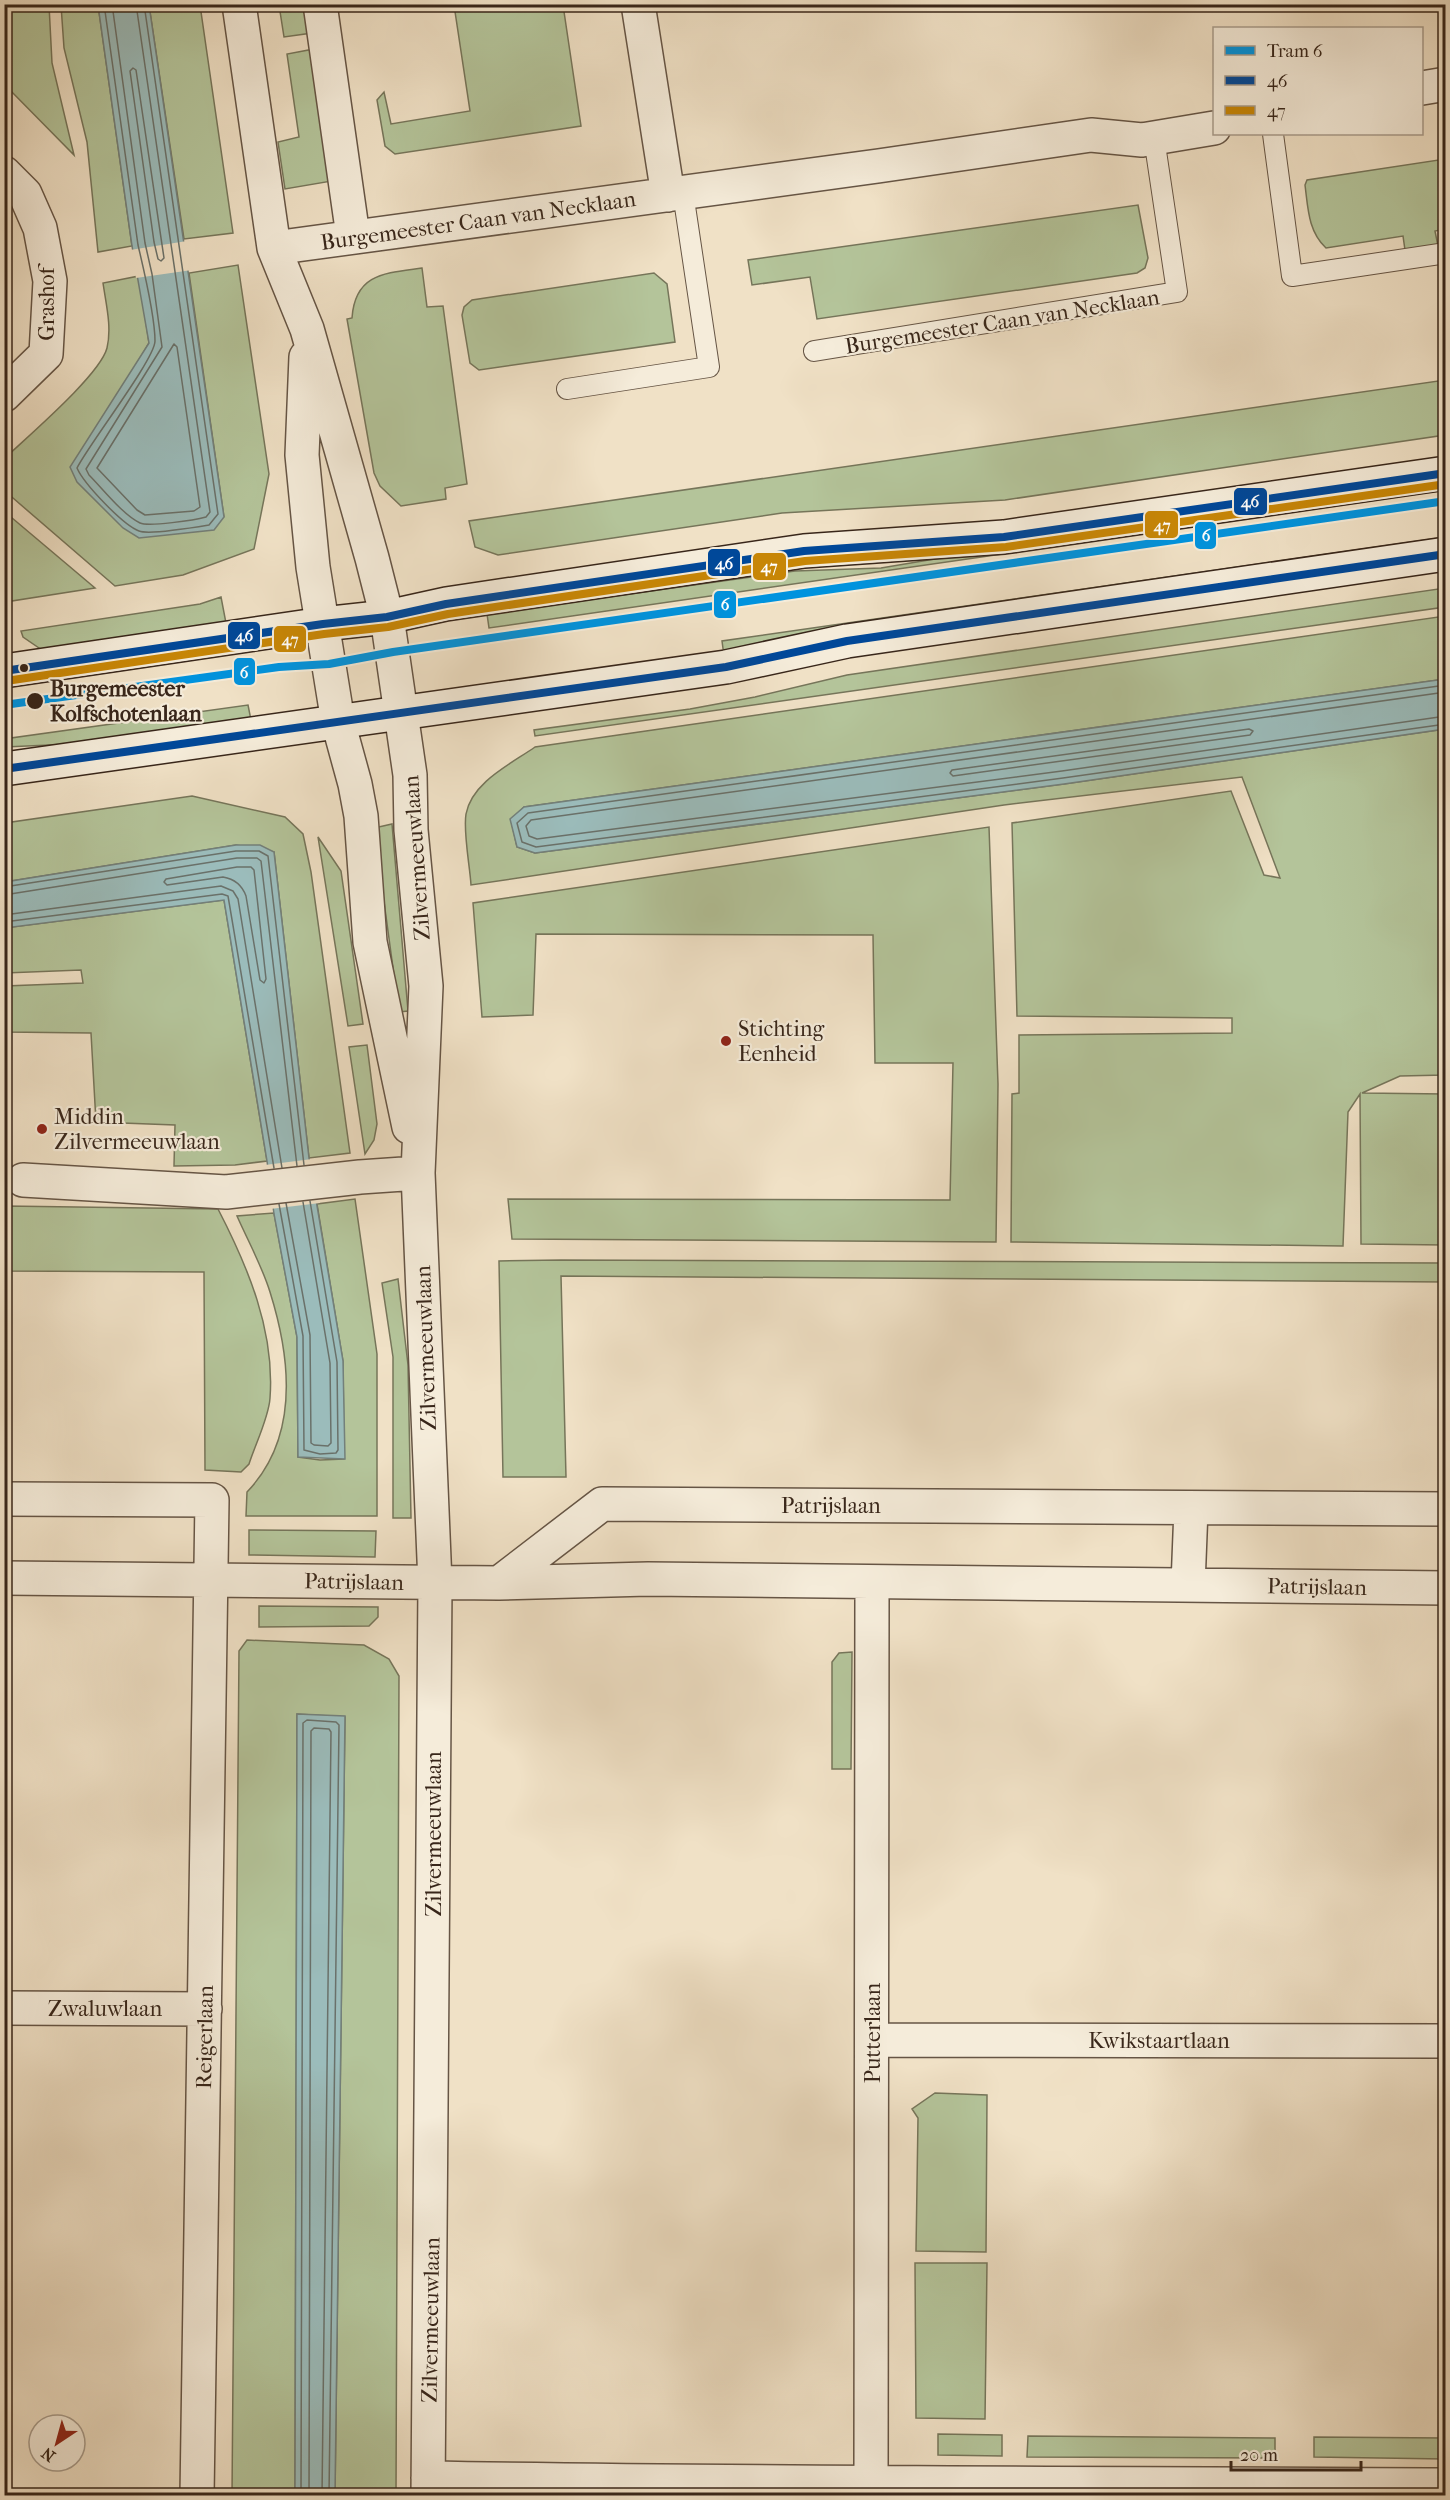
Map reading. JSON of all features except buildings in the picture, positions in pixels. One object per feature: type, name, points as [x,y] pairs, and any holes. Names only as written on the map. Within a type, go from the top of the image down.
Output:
[{"type":"street","points":[[239,4],[274,248],[307,328],[387,617]]},
{"type":"street","points":[[320,4],[353,237]]},
{"type":"street","points":[[638,4],[675,194]]},
{"type":"street","points":[[1423,88],[1446,84]]},
{"type":"street","name":"Burgemeester Caan van Necklaan","points":[[274,248],[1090,135],[1142,140],[1213,128]]},
{"type":"street","name":"Grashof","points":[[4,173],[25,194],[40,228],[50,280],[46,354],[4,395]]},
{"type":"street","points":[[307,328],[302,455],[313,567],[323,624]]},
{"type":"street","points":[[4,671],[323,624],[387,617],[446,604],[804,551],[1004,537],[1446,472]]},
{"type":"street","points":[[4,769],[726,668],[859,639],[1446,554]]},
{"type":"street","name":"Zilvermeeuwlaan","points":[[387,617],[410,775],[411,830],[426,986],[418,1173],[435,1582],[428,2487]]},
{"type":"street","name":"Zilvermeeuwlaan","points":[[323,624],[338,722],[361,816],[370,942],[418,1173]]},
{"type":"street","points":[[23,1180],[226,1192],[348,1178],[418,1173]]},
{"type":"street","points":[[4,1499],[212,1500],[210,1580]]},
{"type":"street","name":"Patrijslaan","points":[[499,1583],[602,1504],[1446,1509]]},
{"type":"street","points":[[1188,1585],[1191,1509]]},
{"type":"street","name":"Patrijslaan","points":[[4,1578],[499,1583],[648,1579],[1446,1588]]},
{"type":"street","name":"Reigerlaan","points":[[197,2496],[210,1580]]},
{"type":"street","name":"Putterlaan","points":[[871,2484],[872,1583]]},
{"type":"street","name":"Zwaluwlaan","points":[[4,2008],[205,2008]]},
{"type":"street","name":"Kwikstaartlaan","points":[[872,2040],[1446,2041]]},
{"type":"street","points":[[428,2487],[1014,2483],[1446,2486]]},
{"type":"lane","points":[[1273,135],[1292,276],[1446,254]]},
{"type":"lane","name":"Burgemeester Caan van Necklaan","points":[[814,351],[1177,292],[1154,138]]},
{"type":"lane","points":[[567,389],[709,367],[675,194]]},
{"type":"green space","points":[[5,5],[49,5],[52,63],[74,155],[5,85]]},
{"type":"green space","points":[[61,5],[98,5],[132,246],[98,252],[87,142],[64,48]]},
{"type":"green space","points":[[149,5],[200,5],[233,233],[184,239]]},
{"type":"green space","points":[[279,5],[308,5],[312,33],[284,37]]},
{"type":"green space","points":[[454,5],[563,5],[581,126],[395,154],[385,146],[377,100],[384,92],[391,124],[470,111]]},
{"type":"green space","points":[[314,49],[332,181],[285,189],[278,142],[299,137],[287,54]]},
{"type":"green space","points":[[1445,159],[1445,229],[1435,231],[1438,246],[1405,250],[1403,236],[1326,248],[1320,241],[1312,227],[1308,211],[1305,185],[1307,180]]},
{"type":"green space","points":[[1138,205],[1148,258],[1145,268],[1137,273],[817,319],[810,277],[752,285],[748,260]]},
{"type":"green space","points":[[238,265],[269,474],[254,549],[183,575],[115,586],[6,492],[4,459],[78,389],[102,360],[107,348],[109,332],[103,283],[139,276],[149,343],[132,372],[224,517],[189,273]]},
{"type":"green space","points":[[422,268],[427,307],[443,306],[467,484],[445,488],[446,499],[401,506],[380,486],[374,473],[347,319],[352,318],[354,303],[366,284],[385,274]]},
{"type":"green space","points":[[654,273],[667,284],[675,342],[479,370],[470,363],[462,315],[464,307],[472,300]]},
{"type":"green space","points":[[1445,380],[1445,435],[1005,500],[782,513],[498,555],[475,547],[469,521]]},
{"type":"green space","points":[[1445,484],[1445,490],[489,628],[487,614],[795,571],[881,568],[1006,547]]},
{"type":"green space","points":[[5,512],[95,588],[5,602]]},
{"type":"green space","points":[[1445,537],[1445,542],[724,656],[722,641]]},
{"type":"green space","points":[[1445,588],[1445,607],[535,736],[534,730],[690,709],[755,697],[847,675]]},
{"type":"green space","points":[[221,597],[226,623],[42,650],[23,637],[21,631],[200,604]]},
{"type":"green space","points":[[1445,616],[1445,679],[524,807],[511,820],[517,847],[535,853],[1064,784],[1445,729],[1445,1075],[1400,1076],[1362,1093],[1445,1094],[1445,1245],[1361,1244],[1360,1094],[1348,1112],[1343,1246],[1011,1242],[1012,1094],[1019,1093],[1019,1035],[1232,1033],[1232,1018],[1017,1016],[1012,823],[1231,791],[1264,875],[1280,878],[1242,777],[1004,805],[471,885],[465,830],[466,814],[470,803],[484,783],[535,747]]},
{"type":"green space","points":[[248,705],[251,720],[72,744],[5,747],[4,739]]},
{"type":"green space","points":[[192,796],[285,817],[303,834],[311,872],[350,1153],[309,1158],[274,852],[236,845],[5,882],[5,823]]},
{"type":"green space","points":[[392,824],[408,1011],[399,1012],[374,828]]},
{"type":"green space","points":[[989,827],[998,1084],[996,1242],[512,1239],[508,1199],[950,1200],[953,1063],[875,1063],[873,935],[536,934],[533,1015],[482,1017],[473,903]]},
{"type":"green space","points":[[318,837],[341,871],[363,1024],[348,1026]]},
{"type":"green space","points":[[224,900],[267,1161],[235,1165],[174,1166],[175,1125],[96,1122],[91,1033],[5,1032],[5,986],[83,983],[81,970],[5,973],[4,928]]},
{"type":"green space","points":[[367,1045],[377,1124],[374,1140],[365,1154],[349,1047]]},
{"type":"green space","points":[[355,1199],[377,1354],[377,1516],[246,1516],[247,1492],[264,1470],[276,1447],[283,1422],[286,1370],[283,1344],[270,1292],[237,1216],[274,1213],[297,1337],[298,1457],[320,1460],[344,1459],[343,1361],[317,1204]]},
{"type":"green space","points":[[5,1206],[218,1209],[249,1277],[264,1324],[268,1348],[270,1398],[267,1414],[249,1464],[241,1472],[205,1470],[204,1272],[5,1271]]},
{"type":"green space","points":[[499,1261],[1445,1263],[1446,1282],[561,1276],[566,1477],[503,1477]]},
{"type":"green space","points":[[398,1279],[408,1365],[411,1518],[393,1518],[393,1357],[382,1283]]},
{"type":"green space","points":[[249,1530],[376,1531],[375,1557],[249,1555]]},
{"type":"green space","points":[[259,1606],[378,1607],[378,1617],[369,1626],[259,1627]]},
{"type":"green space","points":[[247,1640],[364,1645],[389,1659],[399,1676],[396,2495],[335,2495],[345,1717],[297,1714],[295,2495],[232,2496],[239,1651]]},
{"type":"green space","points":[[852,1652],[851,1769],[832,1769],[832,1662],[839,1653]]},
{"type":"green space","points":[[935,2093],[987,2095],[986,2252],[916,2251],[918,2118],[912,2109]]},
{"type":"green space","points":[[915,2263],[987,2263],[985,2419],[916,2418]]},
{"type":"green space","points":[[938,2434],[1002,2435],[1002,2456],[938,2455]]},
{"type":"green space","points":[[1028,2436],[1275,2438],[1275,2458],[1027,2457]]},
{"type":"green space","points":[[1314,2437],[1445,2438],[1445,2459],[1314,2457]]},
{"type":"water","points":[[98,5],[149,5],[224,517],[214,530],[139,538],[123,528],[77,482],[70,467],[149,343],[132,246]]},
{"type":"water","points":[[1445,679],[1445,729],[1064,784],[535,853],[517,847],[510,819],[524,807]]},
{"type":"water","points":[[236,845],[260,845],[274,852],[309,1158],[343,1361],[345,1459],[298,1457],[297,1337],[274,1214],[224,900],[5,928],[5,882]]},
{"type":"water","points":[[297,1714],[345,1716],[335,2496],[295,2495]]},
{"type":"pier","points":[[187,241],[192,270],[136,278],[130,250]]},
{"type":"pier","points":[[312,1159],[320,1203],[270,1209],[265,1165]]},
{"type":"tram line","name":"6","points":[[4,705],[279,667],[329,664],[393,652],[1446,501]]},
{"type":"transit line","name":"46","points":[[4,671],[323,624],[387,617],[446,604],[804,551],[1004,537],[1446,473]]},
{"type":"transit line","name":"47","points":[[6,681],[324,634],[388,627],[448,614],[805,561],[1006,547],[1446,484]]},
{"type":"transit line","name":"46","points":[[4,769],[726,667],[847,641],[1446,554]]},
{"type":"place","name":"Burgemeester Kolfschotenlaan","points":[[35,701]]},
{"type":"place","name":"Stichting Eenheid","points":[[726,1041]]},
{"type":"place","name":"Middin Zilvermeeuwlaan","points":[[42,1129]]}]
